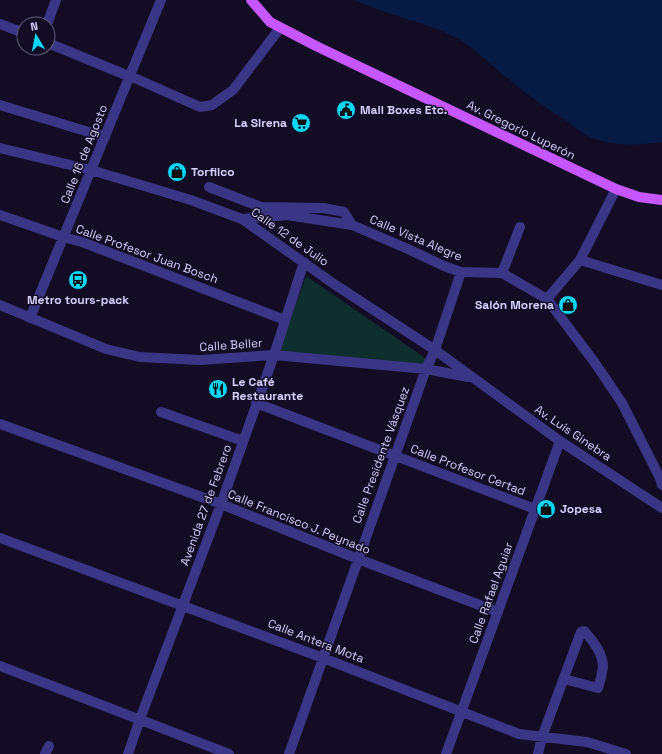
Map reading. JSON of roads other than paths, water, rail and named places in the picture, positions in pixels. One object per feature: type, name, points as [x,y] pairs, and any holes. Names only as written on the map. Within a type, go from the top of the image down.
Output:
[{"type":"main road","name":"Av. Gregorio Luperón","points":[[251,0],[270,22],[280,28],[616,190],[639,197],[662,200]]},
{"type":"street","points":[[50,16],[56,0]]},
{"type":"street","name":"Calle 16 de Agosto","points":[[30,318],[161,0]]},
{"type":"street","points":[[0,24],[16,30]]},
{"type":"street","points":[[56,46],[126,76],[130,76],[200,107],[212,105],[233,90],[280,28]]},
{"type":"street","points":[[0,105],[105,137]]},
{"type":"street","name":"Calle 12 de Julio","points":[[0,148],[91,170],[191,200],[242,218],[334,284],[435,350],[472,378]]},
{"type":"street","points":[[209,187],[261,207],[323,208],[344,212],[352,225]]},
{"type":"street","points":[[547,299],[580,260],[616,190]]},
{"type":"street","name":"Calle Profesor Juan Bosch","points":[[0,215],[82,242],[285,320]]},
{"type":"street","name":"Calle Vista Alegre","points":[[242,218],[287,215],[352,225],[444,266],[461,272],[502,273],[547,299],[622,403],[660,478],[662,485]]},
{"type":"street","points":[[502,273],[520,227]]},
{"type":"street","points":[[580,260],[662,285]]},
{"type":"street","name":"Avenida 27 de Febrero","points":[[128,754],[221,504],[274,355],[304,262]]},
{"type":"street","points":[[435,350],[461,272]]},
{"type":"street","name":"Calle Beller","points":[[0,305],[106,349],[140,357],[200,360],[274,355],[426,369],[472,378]]},
{"type":"street","name":"Calle Presidente Vásquez","points":[[289,754],[426,369],[435,350]]},
{"type":"street","name":"Av. Luis Ginebra","points":[[472,378],[560,441],[662,508]]},
{"type":"street","name":"Calle Profesor Certad","points":[[256,403],[535,509]]},
{"type":"street","points":[[161,412],[243,441]]},
{"type":"street","name":"Calle Francisco J. Peynado","points":[[0,424],[221,504],[358,560],[498,612]]},
{"type":"street","name":"Calle Rafael Aguiar","points":[[446,754],[560,441]]},
{"type":"street","name":"Calle Antera Mota","points":[[0,538],[183,605],[519,734],[587,742],[626,754]]},
{"type":"street","points":[[538,754],[542,737],[581,632],[584,631],[596,644],[602,659],[603,666],[598,688],[564,679]]},
{"type":"street","points":[[0,666],[229,754]]},
{"type":"water","points":[[355,0],[662,0],[662,142],[644,144],[616,144],[587,136],[524,92],[474,50],[457,38],[432,27],[367,6]]},
{"type":"place","name":"Mail Boxes Etc.","points":[[346,110]]},
{"type":"place","name":"La Sirena","points":[[301,123]]},
{"type":"place","name":"Torfilco","points":[[177,172]]},
{"type":"place","name":"Metro tours-pack","points":[[78,280]]},
{"type":"place","name":"Salón Morena","points":[[568,305]]},
{"type":"place","name":"Le Café Restaurante","points":[[218,389]]},
{"type":"place","name":"Jopesa","points":[[546,509]]}]
